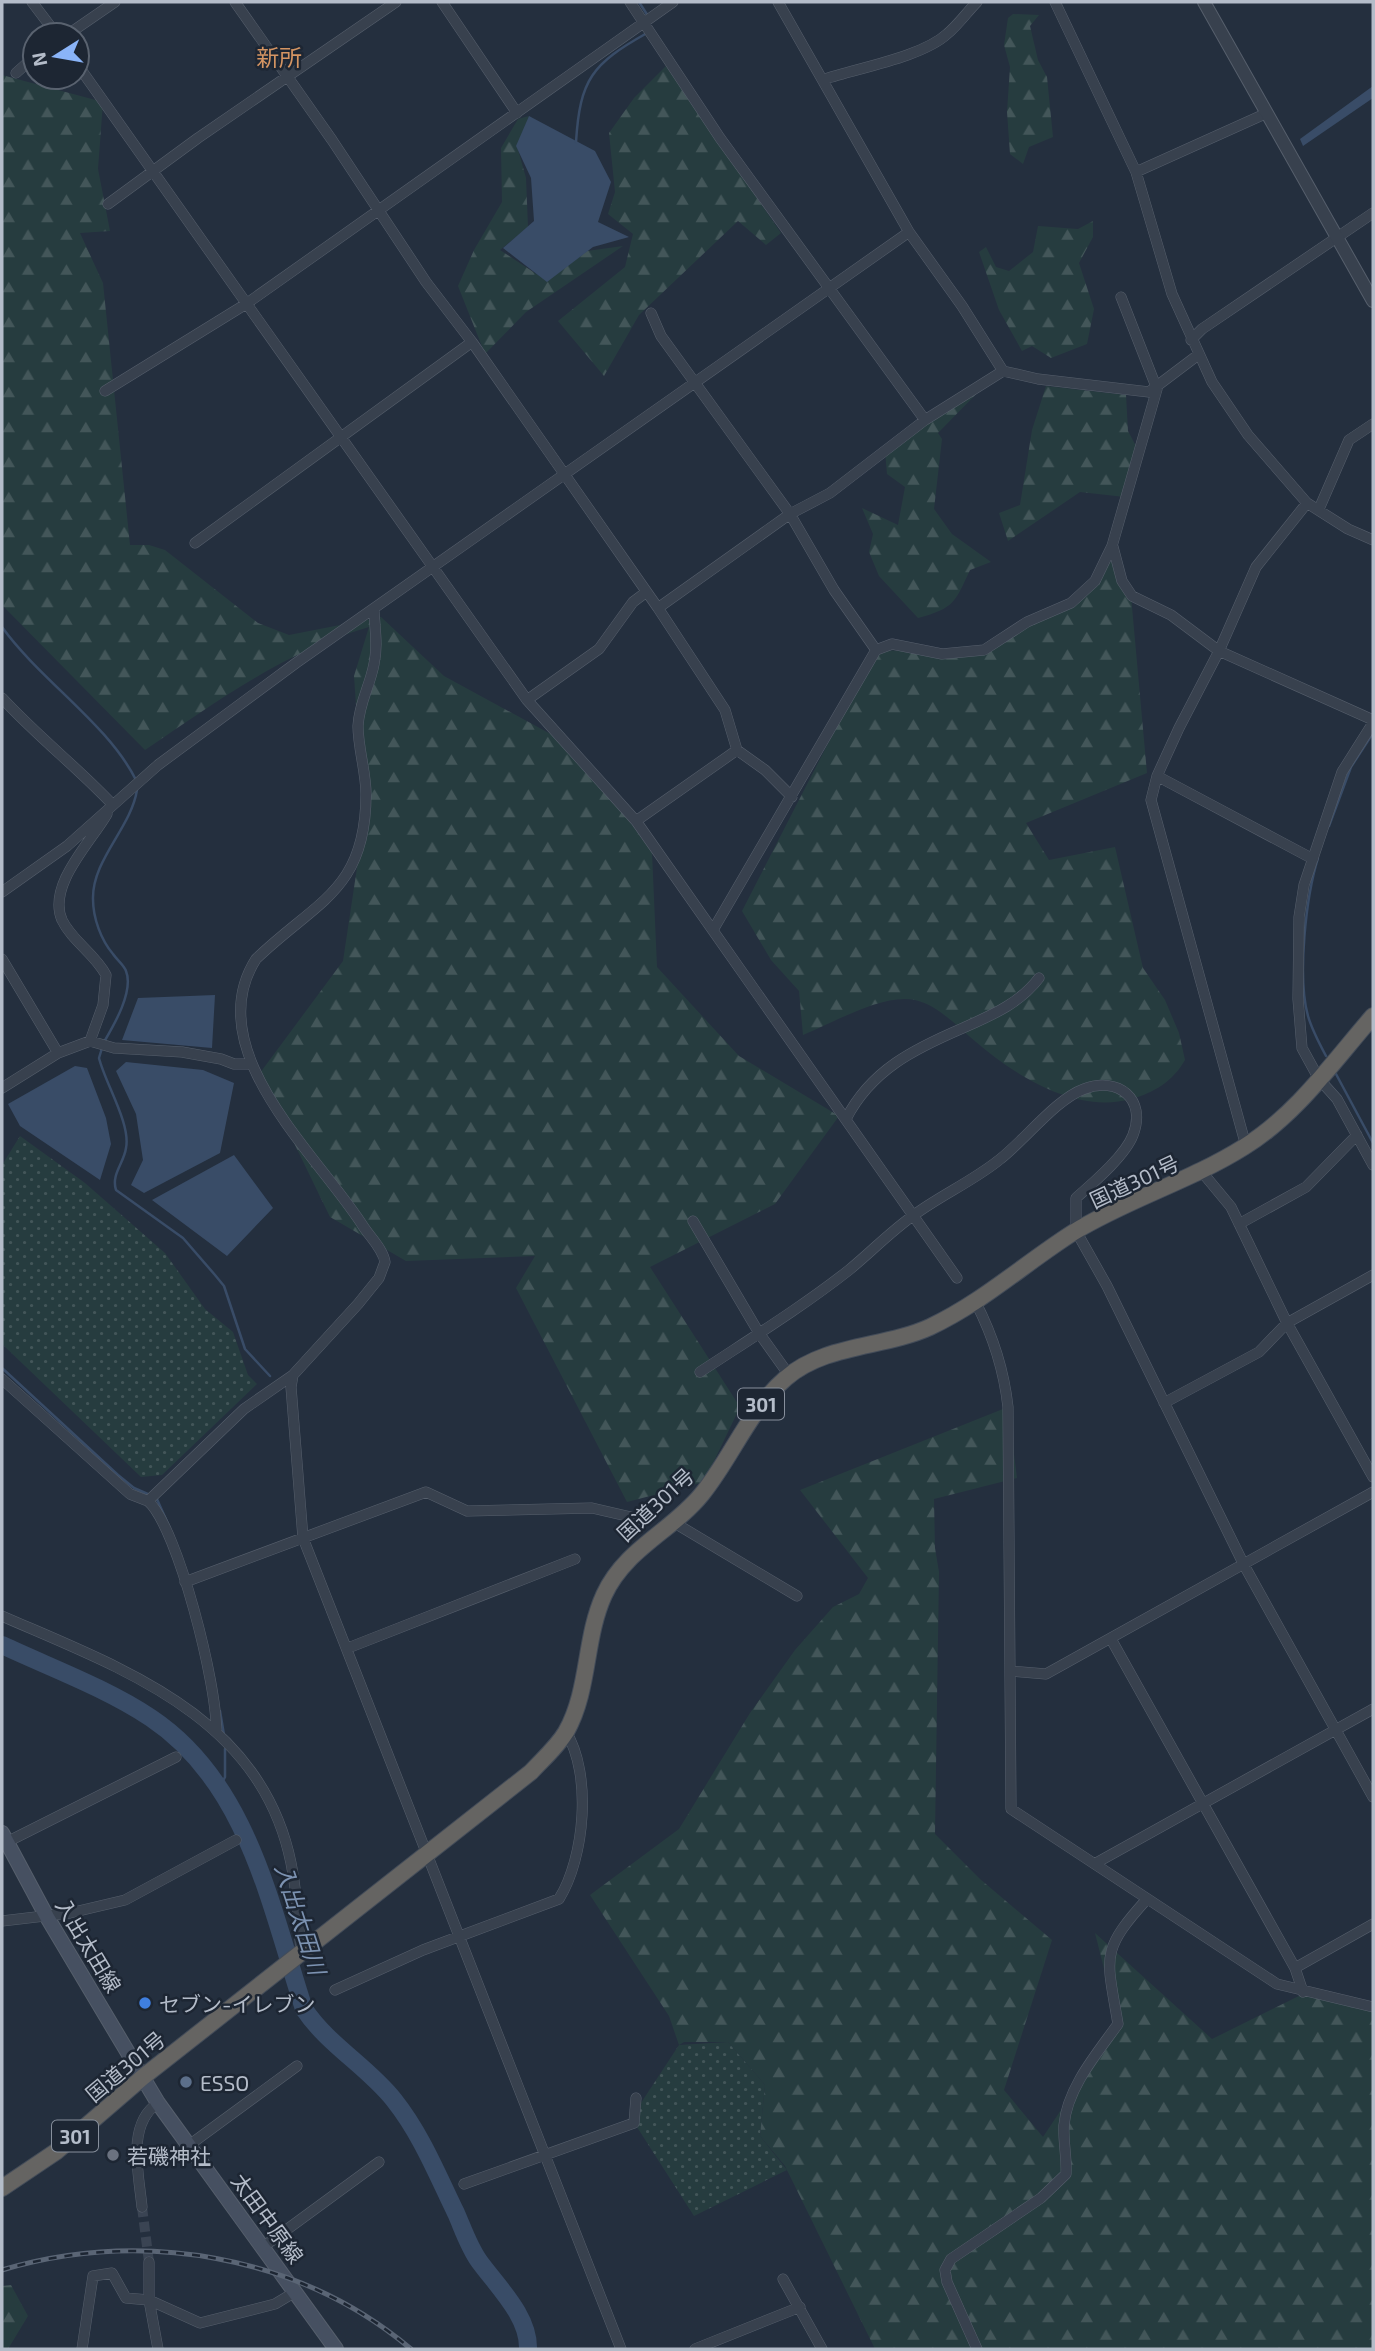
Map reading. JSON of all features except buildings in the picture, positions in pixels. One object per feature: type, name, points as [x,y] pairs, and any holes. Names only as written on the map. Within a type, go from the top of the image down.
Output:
[{"type":"highway","name":"国道301号","points":[[2,2188],[57,2151],[143,2077],[531,1772],[566,1732],[581,1692],[590,1631],[603,1596],[632,1553],[673,1522],[702,1493],[764,1400],[789,1376],[823,1357],[905,1337],[976,1303],[1076,1231],[1202,1172],[1246,1146],[1278,1123],[1373,1016]]},
{"type":"main road","name":"入出太田線","points":[[4,1837],[47,1917],[143,2077]]},
{"type":"main road","name":"太田中原線","points":[[143,2077],[188,2146],[336,2349]]},
{"type":"street","points":[[32,2],[46,21]]},
{"type":"street","points":[[88,21],[116,2]]},
{"type":"street","points":[[235,2],[426,282],[472,342],[658,608],[725,710],[737,750],[765,769],[792,797]]},
{"type":"street","points":[[108,204],[198,138],[396,2]]},
{"type":"street","points":[[442,2],[517,113]]},
{"type":"street","points":[[630,2],[649,25],[720,138],[925,420]]},
{"type":"street","points":[[105,391],[246,304],[334,243],[377,209],[649,25],[673,2]]},
{"type":"street","points":[[778,2],[825,79],[909,232],[962,306],[1003,371],[1038,379],[1149,393],[1198,355]]},
{"type":"street","points":[[825,79],[863,66],[890,62],[946,36],[977,2]]},
{"type":"street","points":[[1055,2],[1136,172],[1172,294],[1198,355],[1248,435],[1307,503],[1348,529],[1373,540]]},
{"type":"street","points":[[1204,2],[1373,301]]},
{"type":"street","points":[[16,73],[21,69]]},
{"type":"street","points":[[91,83],[527,701],[636,821],[957,1278]]},
{"type":"street","points":[[1136,172],[1267,113]]},
{"type":"street","points":[[1191,340],[1202,329],[1373,213]]},
{"type":"street","points":[[2,892],[67,846],[158,765],[296,663],[374,611],[909,232]]},
{"type":"street","points":[[713,930],[876,650],[892,644],[942,654],[984,650],[1027,622],[1071,603],[1089,589],[1112,546],[1157,389],[1121,297]]},
{"type":"street","points":[[651,313],[662,335],[695,384],[790,514],[834,590],[876,650]]},
{"type":"street","points":[[195,543],[472,342]]},
{"type":"street","points":[[658,608],[790,514],[830,493],[925,420],[1003,371]]},
{"type":"street","points":[[1319,509],[1349,440],[1373,424]]},
{"type":"street","points":[[1246,1146],[1205,988],[1151,800],[1157,776],[1256,568],[1307,503]]},
{"type":"street","points":[[1112,546],[1122,581],[1132,596],[1171,615],[1219,650],[1373,721],[1342,772],[1304,885],[1299,917],[1298,999],[1302,1048],[1319,1079],[1336,1099],[1373,1165]]},
{"type":"street","points":[[527,701],[599,649],[633,602],[645,593]]},
{"type":"street","points":[[148,1501],[244,1409],[293,1375],[379,1278],[385,1258],[339,1191],[308,1154],[251,1065],[242,1034],[248,971],[267,948],[338,888],[356,858],[363,831],[366,793],[358,726],[362,695],[374,666],[374,611]]},
{"type":"street","points":[[2,698],[38,737],[82,772],[112,804]]},
{"type":"street","points":[[636,821],[737,750]]},
{"type":"street","points":[[1157,776],[1313,859]]},
{"type":"street","points":[[90,1041],[103,1005],[106,975],[62,920],[60,902],[73,863],[112,804]]},
{"type":"street","points":[[2,959],[58,1053]]},
{"type":"street","points":[[846,1119],[859,1095],[886,1069],[935,1040],[1015,1003],[1039,978]]},
{"type":"street","points":[[2,1088],[58,1053],[90,1041],[114,1048],[182,1052],[234,1064],[251,1065]]},
{"type":"street","points":[[700,1372],[848,1270],[913,1215],[998,1161],[1045,1120],[1066,1097],[1086,1088],[1116,1086],[1132,1100],[1136,1122],[1133,1135],[1097,1179],[1076,1198],[1076,1231],[1107,1286],[1244,1564],[1373,1797]]},
{"type":"street","points":[[1239,1224],[1306,1188],[1357,1135]]},
{"type":"street","points":[[1202,1172],[1231,1208],[1287,1323],[1373,1477]]},
{"type":"street","points":[[693,1221],[789,1376]]},
{"type":"street","points":[[1164,1403],[1259,1352],[1287,1323],[1373,1275]]},
{"type":"street","points":[[976,1303],[1005,1382],[1008,1408],[1011,1809],[1096,1863],[1244,1965],[1277,1984],[1373,2007]]},
{"type":"street","points":[[293,1375],[291,1387],[303,1538],[621,2349]]},
{"type":"street","points":[[2,1379],[130,1494],[148,1501],[173,1542],[216,1705],[216,1730]]},
{"type":"street","points":[[185,1582],[426,1492],[467,1511],[592,1508],[644,1520]]},
{"type":"street","points":[[1011,1671],[1046,1674],[1373,1492]]},
{"type":"street","points":[[673,1522],[797,1596]]},
{"type":"street","points":[[348,1648],[575,1559]]},
{"type":"street","points":[[2,1616],[130,1672],[160,1689],[216,1730],[246,1765],[280,1829],[290,1862],[302,1953]]},
{"type":"street","points":[[1111,1639],[1295,1968],[1303,1992]]},
{"type":"street","points":[[1096,1863],[1373,1709]]},
{"type":"street","points":[[335,1990],[423,1950],[559,1899],[564,1892],[578,1847],[583,1813],[575,1747],[566,1732]]},
{"type":"street","points":[[4,1837],[176,1757]]},
{"type":"street","points":[[2,1922],[47,1917],[125,1900],[236,1840]]},
{"type":"street","points":[[977,2349],[944,2270],[951,2259],[1041,2198],[1066,2174],[1066,2111],[1079,2082],[1118,2024],[1110,1987],[1114,1939],[1147,1899]]},
{"type":"street","points":[[1295,1968],[1373,1924]]},
{"type":"street","points":[[188,2146],[297,2066]]},
{"type":"street","points":[[464,2184],[634,2123],[636,2098]]},
{"type":"street","points":[[142,2207],[137,2143],[149,2109],[158,2103]]},
{"type":"street","points":[[263,2247],[379,2162]]},
{"type":"street","points":[[149,2262],[149,2300],[158,2349]]},
{"type":"street","points":[[82,2349],[93,2276],[112,2273],[126,2298],[149,2300],[200,2323],[275,2304],[295,2291]]},
{"type":"street","points":[[783,2279],[822,2349]]},
{"type":"street","points":[[695,2349],[800,2307]]},
{"type":"green space","points":[[1013,14],[1039,15],[1030,26],[1038,60],[1047,77],[1053,137],[1029,147],[1023,164],[1010,154],[1007,112],[1010,67],[1004,45],[1008,18]]},
{"type":"green space","points":[[666,66],[781,233],[766,245],[738,221],[639,315],[604,376],[558,321],[625,267],[633,234],[608,214],[615,192],[609,133],[634,98]]},
{"type":"green space","points":[[2,75],[21,80],[21,91],[62,91],[103,102],[98,169],[110,231],[80,233],[103,283],[130,545],[149,545],[165,550],[258,623],[289,635],[381,617],[444,676],[578,749],[652,853],[657,967],[739,1056],[839,1116],[775,1204],[650,1267],[740,1407],[704,1482],[627,1502],[516,1288],[535,1256],[406,1261],[330,1217],[260,1073],[343,961],[364,821],[354,676],[369,627],[338,637],[280,664],[225,696],[145,750],[2,605]]},
{"type":"green space","points":[[529,116],[517,146],[526,178],[528,227],[500,250],[547,281],[587,251],[623,246],[526,312],[485,354],[458,286],[474,250],[502,202],[501,148],[518,119]]},
{"type":"green space","points":[[1093,221],[1093,237],[1079,263],[1094,309],[1087,344],[1051,358],[1032,346],[1022,351],[999,310],[979,252],[986,247],[996,267],[1009,271],[1033,252],[1038,226],[1078,229]]},
{"type":"green space","points":[[986,384],[938,433],[942,439],[934,509],[952,534],[991,562],[970,570],[957,597],[947,607],[918,618],[879,576],[869,552],[873,534],[862,508],[898,525],[905,487],[887,474],[885,451]]},
{"type":"green space","points":[[1046,386],[1126,395],[1128,431],[1137,448],[1125,497],[1080,492],[1008,541],[999,513],[1020,505],[1032,430]]},
{"type":"green space","points":[[1115,557],[1131,596],[1147,773],[1026,823],[1049,860],[1115,847],[1143,968],[1165,1000],[1179,1033],[1185,1060],[1175,1074],[1147,1093],[1110,1102],[1089,1101],[1048,1089],[1010,1068],[940,1012],[915,1000],[902,999],[873,1005],[803,1035],[799,991],[771,960],[742,911],[876,650],[971,653],[1083,594]]},
{"type":"green space","points":[[20,1136],[85,1183],[165,1253],[205,1309],[233,1332],[248,1375],[257,1384],[162,1475],[141,1477],[2,1344],[2,1165]]},
{"type":"green space","points":[[1008,1407],[1017,1478],[934,1499],[935,1548],[939,1572],[935,1834],[980,1879],[1052,1940],[1004,2090],[1043,2137],[1118,2024],[1095,1933],[1212,2039],[1309,1991],[1373,2010],[1373,2349],[875,2349],[785,2166],[760,2136],[765,2085],[728,2042],[684,2042],[679,2045],[669,2016],[590,1895],[679,1829],[750,1713],[795,1650],[833,1607],[859,1594],[868,1578],[800,1490]]},
{"type":"green space","points":[[728,2042],[765,2085],[760,2136],[787,2170],[694,2216],[635,2124],[637,2109],[679,2045]]},
{"type":"green space","points":[[11,2285],[28,2316],[8,2349],[2,2349],[2,2286]]},
{"type":"water","points":[[1373,86],[1373,98],[1303,146],[1300,139]]},
{"type":"water","points":[[529,116],[595,151],[611,182],[598,222],[629,237],[593,247],[547,282],[503,248],[534,221],[531,178],[516,146]]},
{"type":"water","points":[[215,995],[212,1048],[122,1040],[138,998]]},
{"type":"water","points":[[126,1062],[203,1070],[234,1083],[220,1153],[144,1193],[131,1185],[143,1160],[136,1114],[116,1071]]},
{"type":"water","points":[[75,1066],[87,1068],[106,1118],[111,1144],[100,1180],[20,1126],[8,1104]]},
{"type":"water","points":[[234,1155],[273,1208],[227,1256],[152,1200]]},
{"type":"waterway","points":[[639,2],[648,16]]},
{"type":"waterway","points":[[576,142],[581,103],[592,76],[613,54],[647,33]]},
{"type":"waterway","points":[[2,627],[35,665],[109,740],[136,780]]},
{"type":"waterway","points":[[1329,826],[1351,767],[1373,733]]},
{"type":"waterway","points":[[104,1042],[122,1008],[128,979],[125,969],[105,942],[99,928],[93,906],[94,885],[105,857],[127,818],[137,790]]},
{"type":"waterway","points":[[1318,858],[1304,937],[1303,980],[1308,1016],[1326,1056]]},
{"type":"waterway","points":[[102,1048],[99,1058],[127,1138],[125,1153],[116,1174],[116,1190],[183,1238],[215,1275],[224,1286],[245,1349],[270,1376]]},
{"type":"waterway","points":[[1336,1074],[1373,1143]]},
{"type":"waterway","points":[[2,1368],[118,1475],[134,1488],[150,1495]]},
{"type":"waterway","points":[[156,1497],[169,1526]]},
{"type":"waterway","name":"入出太田川","points":[[2,1645],[134,1707],[184,1745],[211,1776],[233,1811],[251,1849],[304,2009],[325,2034],[384,2088],[404,2113],[428,2155],[475,2256],[518,2313],[527,2337],[528,2349]]},
{"type":"waterway","points":[[220,1711],[224,1735]]},
{"type":"waterway","points":[[220,1787],[225,1777],[225,1749]]},
{"type":"tunnel","points":[[142,2207],[149,2262]]},
{"type":"railway","points":[[2,2270],[55,2258],[109,2252],[163,2252],[216,2258],[269,2271],[319,2291],[367,2317],[411,2349]]},
{"type":"place","name":"セブン-イレブン","points":[[145,2003]]},
{"type":"place","name":"ESSO","points":[[186,2082]]},
{"type":"place","name":"若磯神社","points":[[113,2155]]},
{"type":"district","name":"新所","points":[[279,57]]}]
